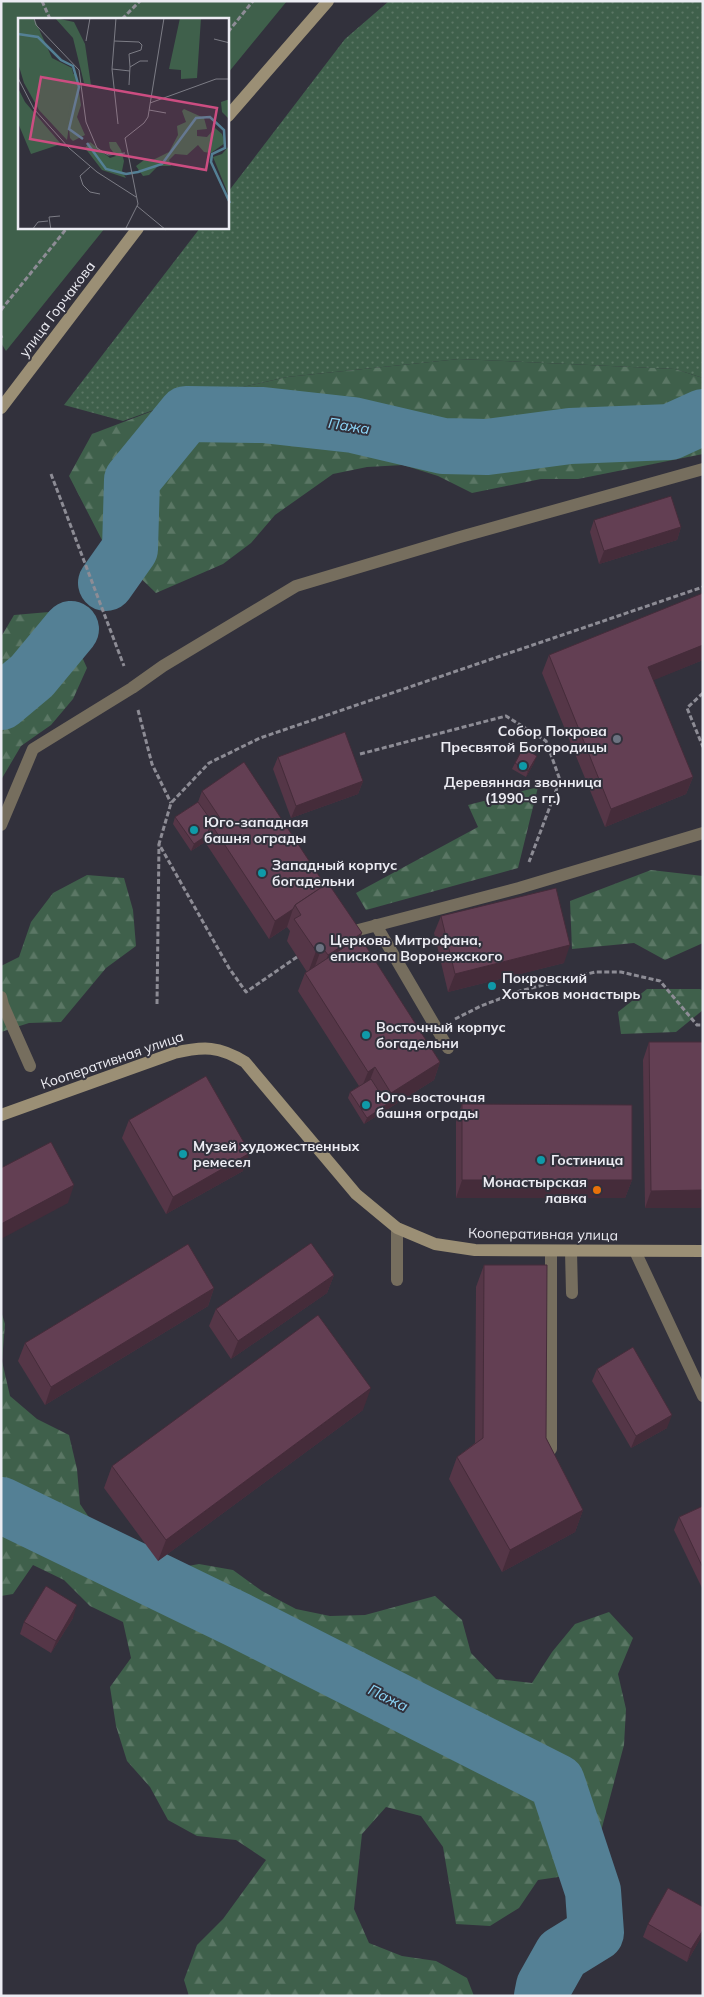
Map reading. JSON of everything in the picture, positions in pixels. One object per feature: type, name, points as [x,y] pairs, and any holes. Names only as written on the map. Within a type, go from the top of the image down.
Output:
[{"type":"main road","points":[[229,115],[328,1]]},
{"type":"main road","name":"улица Горчакова","points":[[1,408],[137,229]]},
{"type":"main road","name":"Кооперативная улица","points":[[1,1115],[174,1053],[197,1048],[214,1048],[230,1053],[245,1062],[356,1194],[397,1228],[435,1244],[467,1248],[570,1251],[703,1251]]},
{"type":"street","points":[[1,825],[33,749],[132,688],[163,666],[296,586],[703,469]]},
{"type":"street","points":[[341,936],[376,925],[519,888],[703,832]]},
{"type":"street","points":[[376,925],[448,1048]]},
{"type":"street","points":[[1,997],[30,1066]]},
{"type":"street","points":[[397,1228],[397,1280]]},
{"type":"street","points":[[551,1250],[551,1449]]},
{"type":"street","points":[[570,1251],[572,1293]]},
{"type":"street","name":"Кооперативная улица","points":[[635,1252],[703,1396]]},
{"type":"path","points":[[42,1],[50,18]]},
{"type":"path","points":[[123,18],[140,1]]},
{"type":"path","points":[[229,31],[253,1]]},
{"type":"path","points":[[1,310],[66,229]]},
{"type":"path","points":[[51,474],[132,688],[152,764],[172,803]]},
{"type":"path","points":[[157,1004],[159,844],[172,803],[209,764],[260,738],[703,587]]},
{"type":"path","points":[[703,693],[687,708],[703,747]]},
{"type":"path","points":[[360,754],[506,716],[546,741],[560,780],[519,888]]},
{"type":"path","points":[[159,844],[229,968],[246,992],[297,957]]},
{"type":"path","points":[[437,1028],[481,1006],[520,990],[595,972],[621,972],[660,981],[698,1025],[703,1025]]},
{"type":"green space","points":[[1,1],[287,1],[229,72],[229,18],[18,18],[18,229],[104,229],[6,351],[1,343]]},
{"type":"green space","points":[[389,1],[703,1],[703,378],[675,369],[459,359],[287,377],[176,402],[123,421],[64,405],[199,229],[229,229],[229,191],[345,39]]},
{"type":"green space","points":[[459,359],[675,369],[703,378],[703,454],[578,479],[541,479],[472,493],[438,476],[403,465],[367,467],[333,474],[275,515],[251,543],[223,564],[156,593],[103,542],[69,476],[92,434],[176,402],[287,377]]},
{"type":"green space","points":[[49,612],[73,637],[87,668],[73,699],[51,725],[21,746],[1,780],[1,637],[14,615]]},
{"type":"green space","points":[[538,787],[518,868],[366,910],[356,893],[478,827],[468,805]]},
{"type":"green space","points":[[651,870],[703,876],[703,943],[665,960],[634,943],[572,949],[570,901]]},
{"type":"green space","points":[[87,875],[124,878],[133,910],[136,946],[106,968],[61,1022],[29,1023],[1,1032],[1,966],[19,957],[31,922],[53,893]]},
{"type":"green space","points":[[647,989],[700,989],[703,991],[703,1010],[676,1032],[621,1034],[618,1012]]},
{"type":"green space","points":[[1,1311],[5,1324],[2,1361],[10,1396],[37,1419],[69,1435],[77,1469],[80,1504],[101,1535],[128,1558],[161,1571],[199,1564],[233,1570],[262,1591],[296,1609],[330,1616],[365,1615],[435,1596],[462,1620],[471,1653],[496,1679],[532,1683],[552,1652],[575,1624],[609,1612],[633,1638],[618,1674],[626,1709],[624,1745],[596,1850],[572,1875],[538,1880],[519,1908],[490,1926],[456,1924],[443,1847],[421,1816],[386,1807],[362,1834],[354,1909],[369,1943],[402,1956],[436,1961],[467,1978],[474,1996],[189,1996],[184,1980],[197,1945],[223,1919],[266,1860],[236,1840],[197,1836],[168,1820],[150,1787],[127,1761],[116,1726],[110,1687],[131,1658],[123,1622],[90,1606],[64,1580],[33,1565],[13,1594],[1,1596]]},
{"type":"building","points":[[671,496],[681,527],[604,551],[594,520]]},
{"type":"building","name":"Собор Покрова Пресвятой Богородицы","points":[[703,593],[703,645],[648,667],[693,777],[611,809],[549,655]]},
{"type":"building","points":[[345,732],[363,781],[296,806],[278,757]]},
{"type":"building","points":[[523,748],[537,756],[528,771],[515,763]]},
{"type":"building","name":"Западный корпус богадельни","points":[[244,762],[325,885],[275,921],[211,824],[220,818],[202,791]]},
{"type":"building","name":"Юго-западная башня ограды","points":[[198,802],[213,823],[207,835],[194,844],[175,817]]},
{"type":"building","points":[[328,883],[362,933],[328,955],[322,947],[316,951],[294,919],[301,915],[295,905]]},
{"type":"building","points":[[556,888],[570,945],[455,974],[441,916]]},
{"type":"building","name":"Восточный корпус богадельни","points":[[360,937],[440,1062],[391,1093],[375,1067],[368,1072],[305,973]]},
{"type":"building","points":[[649,1042],[703,1042],[703,1190],[651,1191]]},
{"type":"building","name":"Музей художественных ремесел","points":[[206,1076],[250,1153],[173,1197],[129,1120]]},
{"type":"building","name":"Юго-восточная башня ограды","points":[[371,1079],[387,1104],[367,1118],[350,1092]]},
{"type":"building","name":"Гостиница","points":[[462,1104],[632,1105],[632,1180],[462,1180]]},
{"type":"building","points":[[51,1142],[74,1185],[1,1224],[1,1168]]},
{"type":"building","points":[[311,1243],[334,1275],[238,1341],[216,1309]]},
{"type":"building","points":[[188,1244],[214,1288],[51,1387],[25,1343]]},
{"type":"building","points":[[484,1265],[547,1265],[546,1438],[583,1510],[510,1550],[457,1457],[483,1438]]},
{"type":"building","points":[[318,1315],[371,1388],[166,1540],[112,1466]]},
{"type":"building","points":[[633,1347],[672,1415],[636,1436],[597,1369]]},
{"type":"building","points":[[703,1506],[703,1568],[679,1517]]},
{"type":"building","points":[[46,1586],[77,1605],[56,1641],[24,1622]]},
{"type":"building","points":[[668,1888],[703,1907],[703,1930],[691,1949],[648,1924]]},
{"type":"waterway","name":"Пажа","points":[[106,583],[130,549],[132,480],[186,414],[263,415],[353,425],[443,446],[487,447],[570,436],[670,432],[703,417]]},
{"type":"waterway","name":"Пажа","points":[[1,702],[32,676],[71,629]]},
{"type":"waterway","name":"Пажа","points":[[1,1505],[238,1620],[557,1782],[593,1891],[596,1933],[562,1954],[544,1986],[542,1996]]},
{"type":"place","name":"Собор Покрова Пресвятой Богородицы","points":[[617,739]]},
{"type":"place","name":"Деревянная звонница (1990-е гг.)","points":[[523,766]]},
{"type":"place","name":"Юго-западная башня ограды","points":[[194,830]]},
{"type":"place","name":"Западный корпус богадельни","points":[[262,873]]},
{"type":"place","name":"Церковь Митрофана, епископа Воронежского","points":[[320,948]]},
{"type":"place","name":"Покровский Хотьков монастырь","points":[[492,986]]},
{"type":"place","name":"Восточный корпус богадельни","points":[[366,1035]]},
{"type":"place","name":"Юго-восточная башня ограды","points":[[366,1105]]},
{"type":"place","name":"Музей художественных ремесел","points":[[183,1154]]},
{"type":"place","name":"Гостиница","points":[[541,1160]]},
{"type":"place","name":"Монастырская лавка","points":[[597,1190]]}]
